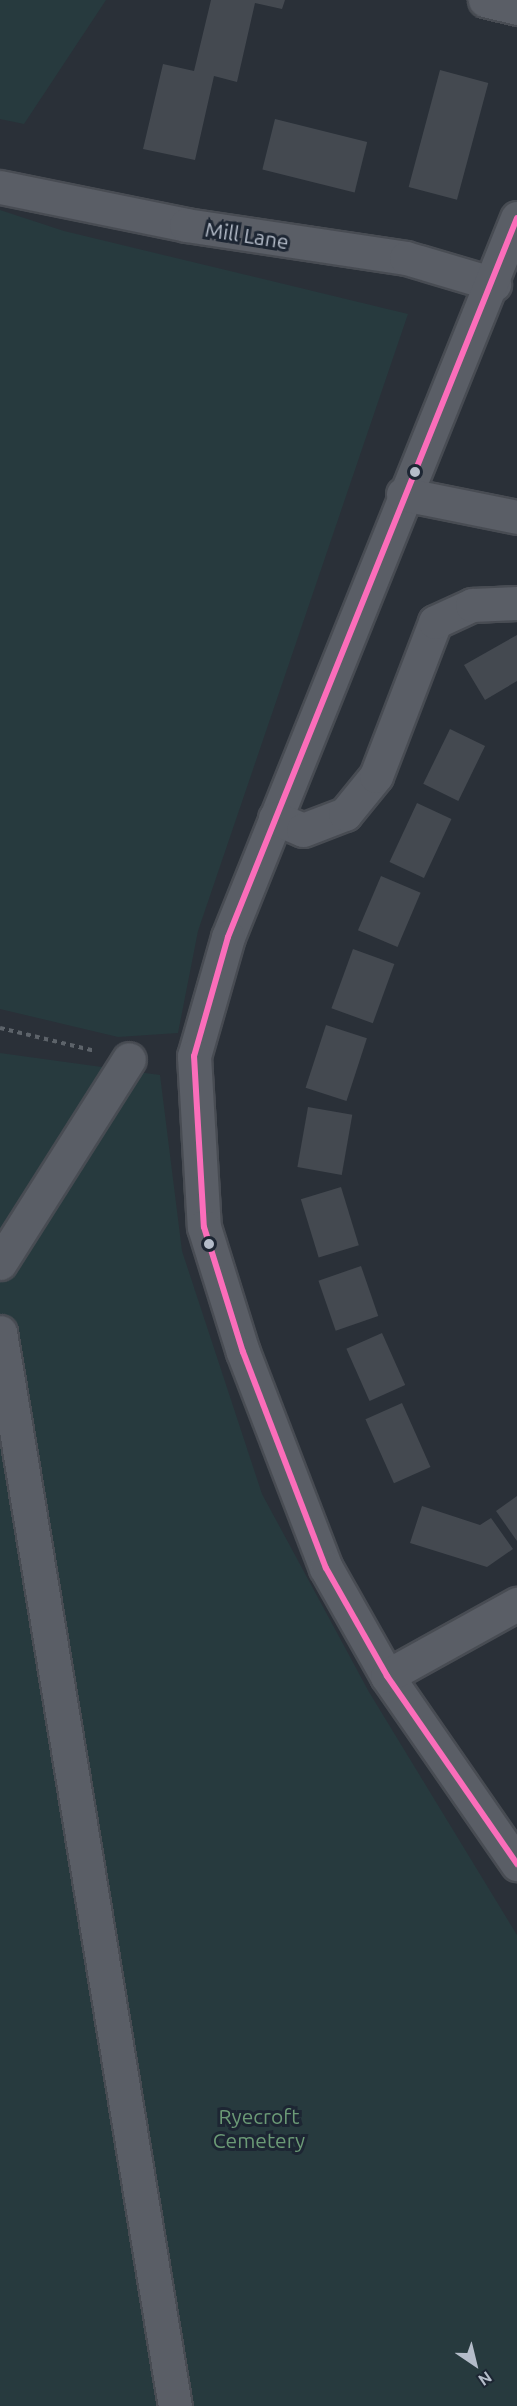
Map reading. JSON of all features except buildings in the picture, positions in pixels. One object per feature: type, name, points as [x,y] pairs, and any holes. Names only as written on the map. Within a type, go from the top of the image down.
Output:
[{"type":"street","points":[[486,0],[517,8]]},
{"type":"street","name":"Mill Lane","points":[[0,187],[186,225],[406,258],[494,284]]},
{"type":"street","points":[[517,218],[494,284],[403,494],[228,937],[194,1056],[204,1227],[243,1352],[326,1568],[387,1676],[517,1864]]},
{"type":"street","points":[[403,494],[517,518]]},
{"type":"street","points":[[275,818],[303,830],[345,814],[376,776],[435,622],[472,605],[517,603]]},
{"type":"street","points":[[0,1263],[129,1059]]},
{"type":"street","points":[[0,1332],[175,2406]]},
{"type":"street","points":[[387,1676],[517,1604]]},
{"type":"green space","points":[[0,0],[106,0],[24,124],[0,119]]},
{"type":"green space","points":[[0,210],[64,231],[408,314],[198,931],[178,1033],[118,1037],[0,1009]]},
{"type":"green space","name":"Ryecroft Cemetery","points":[[0,1053],[160,1075],[182,1251],[262,1494],[369,1692],[517,1935],[517,2406],[0,2406]]},
{"type":"transit line","points":[[517,218],[228,937],[194,1056],[204,1227],[243,1352],[326,1568],[387,1676],[517,1864]]}]
